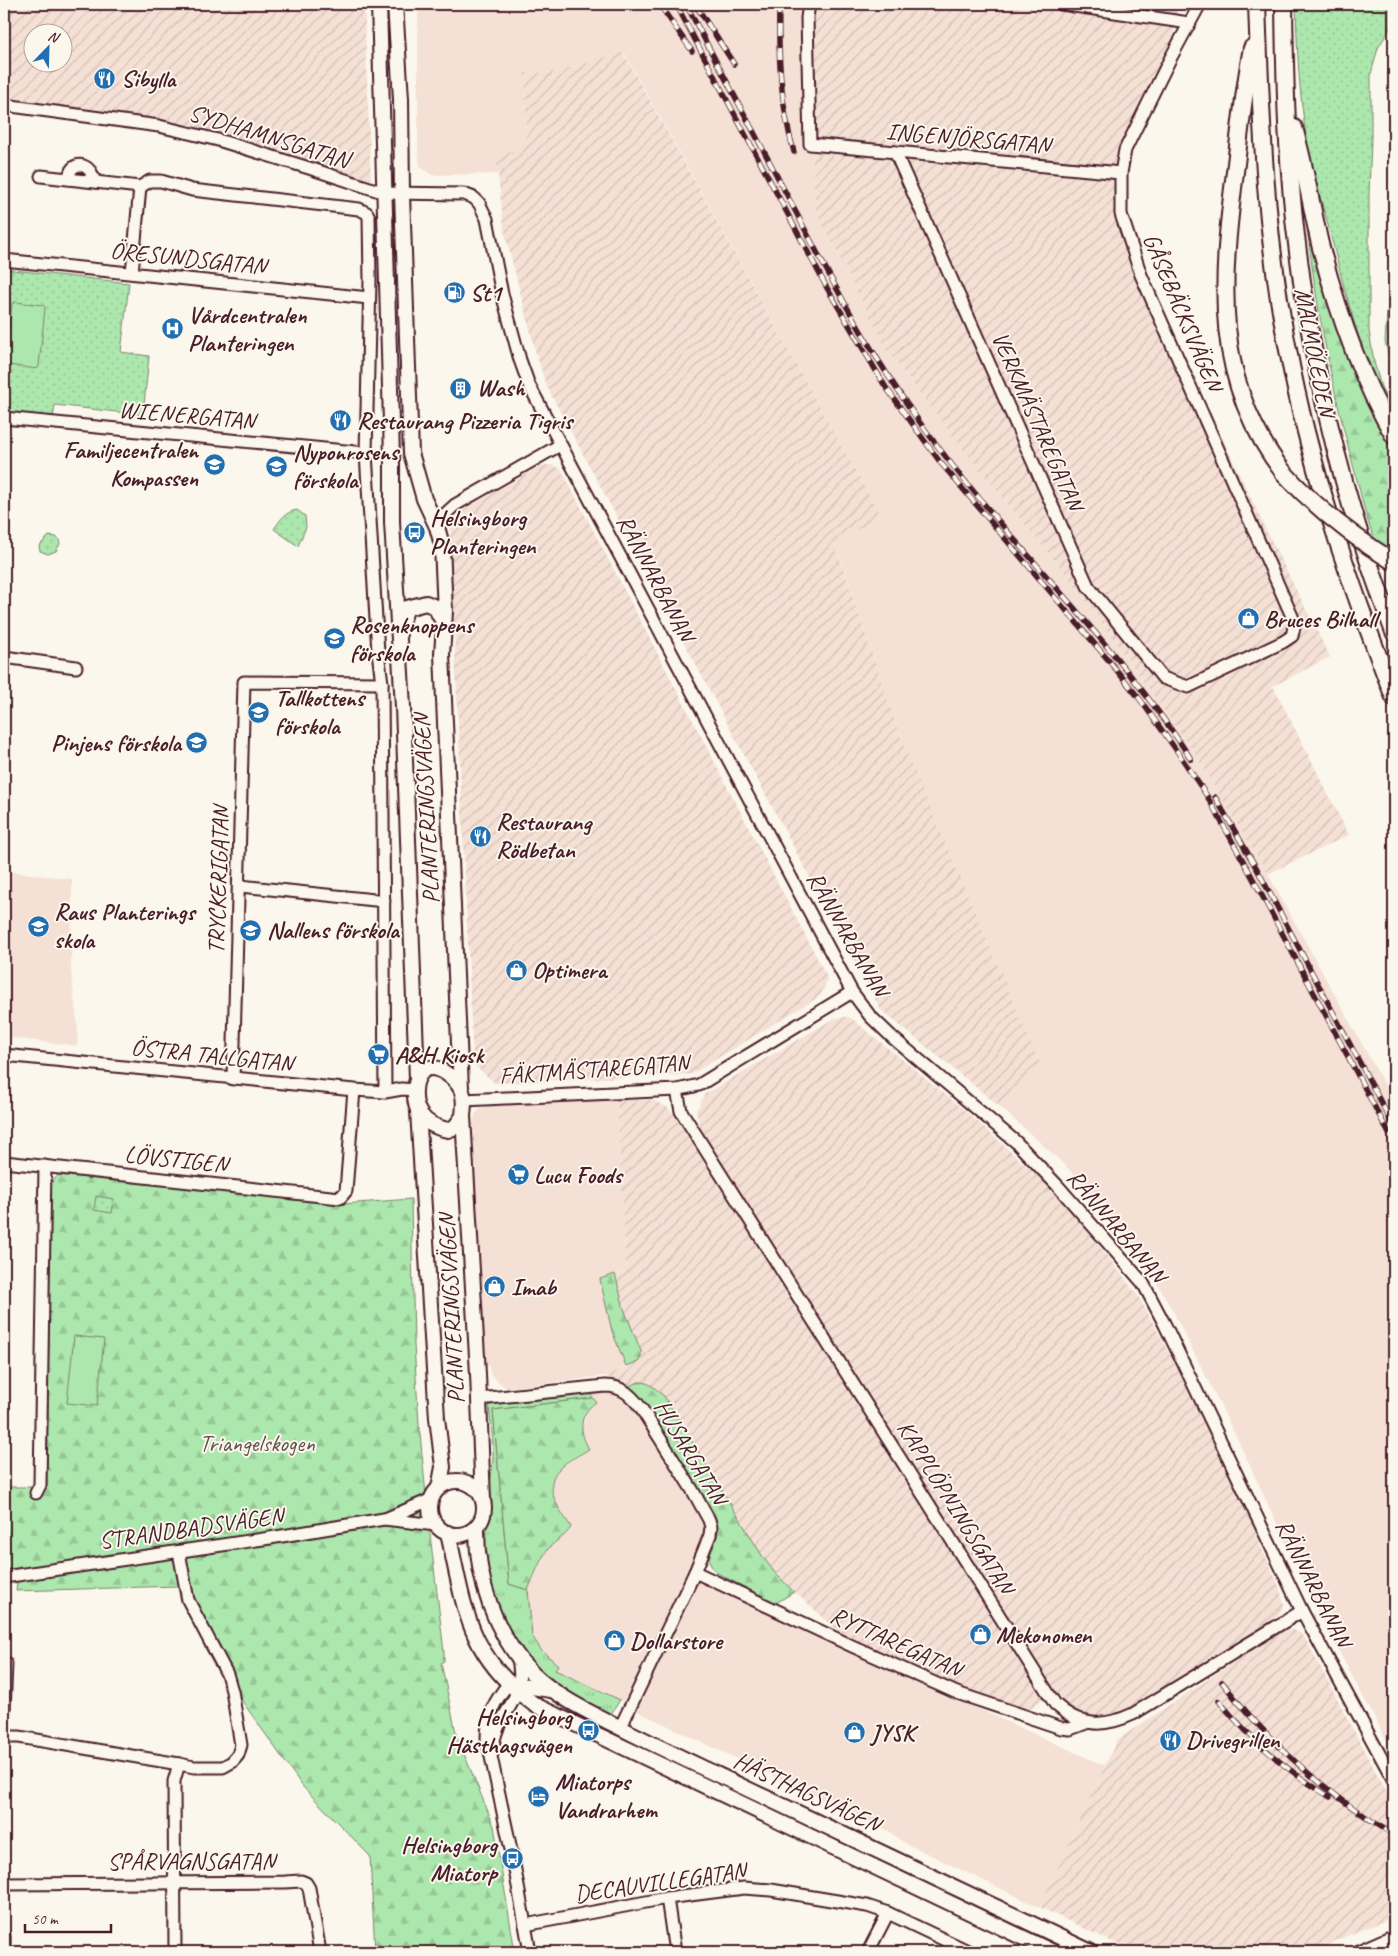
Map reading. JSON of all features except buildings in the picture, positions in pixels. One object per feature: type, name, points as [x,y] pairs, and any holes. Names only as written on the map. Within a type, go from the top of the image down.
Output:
[{"type":"highway","name":"MALMÖLEDEN","points":[[1257,4],[1264,164],[1270,225],[1287,350],[1301,412],[1344,558],[1394,697]]},
{"type":"highway","name":"MALMÖLEDEN","points":[[1284,4],[1286,97],[1295,224],[1307,316],[1325,406],[1354,512],[1394,632]]},
{"type":"highway","points":[[1257,21],[1246,79],[1225,266],[1227,331],[1234,375],[1242,400],[1265,448],[1284,473],[1333,521],[1394,562]]},
{"type":"highway","points":[[1286,97],[1303,159],[1320,244],[1332,286],[1365,377],[1394,436]]},
{"type":"main road","name":"PLANTERINGSVÄGEN","points":[[380,10],[392,457],[392,522],[400,635],[416,1084]]},
{"type":"main road","name":"PLANTERINGSVÄGEN","points":[[395,10],[401,99],[402,194],[411,453],[424,499],[437,527],[442,545],[444,626],[442,654],[463,1094]]},
{"type":"main road","points":[[400,635],[403,615],[409,606],[426,604],[435,607],[444,626]]},
{"type":"main road","points":[[432,1068],[446,1072],[463,1094],[463,1116],[455,1127],[448,1130],[426,1121],[418,1111],[416,1084],[423,1071],[432,1068]]},
{"type":"main road","name":"PLANTERINGSVÄGEN","points":[[418,1111],[437,1418],[443,1467],[435,1494]]},
{"type":"main road","name":"PLANTERINGSVÄGEN","points":[[463,1116],[479,1399],[482,1500]]},
{"type":"main road","points":[[477,1526],[460,1535],[448,1533],[436,1525],[430,1510],[435,1494],[446,1484],[462,1482],[476,1489],[482,1500],[484,1511],[477,1526],[478,1558],[488,1599],[504,1634],[516,1653]]},
{"type":"main road","points":[[448,1533],[462,1598],[474,1634],[486,1657],[516,1686],[554,1691]]},
{"type":"main road","name":"HÄSTHAGSVÄGEN","points":[[516,1653],[534,1674],[554,1691],[620,1728],[1091,1952]]},
{"type":"main road","name":"HÄSTHAGSVÄGEN","points":[[516,1686],[535,1705],[1053,1952]]},
{"type":"main road","points":[[1360,1952],[1394,1937]]},
{"type":"street","name":"INGENJÖRSGATAN","points":[[809,4],[807,18],[810,144],[1121,173]]},
{"type":"street","points":[[1061,4],[1189,23]]},
{"type":"street","name":"GÅSEBÄCKSVÄGEN","points":[[1200,4],[1126,150],[1121,173],[1122,214],[1141,275],[1295,623],[1292,636]]},
{"type":"street","name":"SYDHAMNSGATAN","points":[[4,105],[159,126],[218,140],[385,193],[402,194]]},
{"type":"street","name":"VERKMÄSTAREGATAN","points":[[895,152],[1088,586],[1163,678],[1188,687],[1284,642],[1292,636]]},
{"type":"street","points":[[41,176],[140,187],[132,273]]},
{"type":"street","name":"PLANTERINGSVÄGEN","points":[[140,187],[150,182],[161,181],[192,190],[360,208],[367,213],[370,223],[366,453],[378,652],[382,683],[385,1092]]},
{"type":"street","name":"RÄNNARBANAN","points":[[402,194],[464,194],[479,203],[487,219],[502,294],[520,360],[529,385],[852,992],[870,1016],[893,1038],[1016,1142],[1057,1185],[1143,1283],[1302,1610],[1394,1782]]},
{"type":"street","name":"ÖRESUNDSGATAN","points":[[4,260],[368,298]]},
{"type":"street","name":"WIENERGATAN","points":[[4,418],[366,453]]},
{"type":"street","points":[[437,527],[444,515],[455,505],[560,445]]},
{"type":"street","points":[[4,657],[76,667]]},
{"type":"street","name":"TRYCKERIGATAN","points":[[233,1079],[240,886],[244,682],[382,683]]},
{"type":"street","points":[[240,886],[384,901]]},
{"type":"street","name":"FÄKTMÄSTAREGATAN","points":[[463,1094],[677,1090],[699,1085],[852,992]]},
{"type":"street","name":"ÖSTRA TALLGATAN","points":[[4,1056],[354,1090],[385,1092],[416,1084]]},
{"type":"street","name":"LÖVSTIGEN","points":[[4,1162],[340,1198],[346,1191],[354,1090]]},
{"type":"street","name":"KAPPLÖPNINGSGATAN","points":[[677,1090],[681,1111],[937,1514],[1055,1704],[1066,1714],[1086,1723],[1118,1721],[1133,1714],[1302,1610]]},
{"type":"street","points":[[36,1493],[40,1485],[45,1166]]},
{"type":"street","name":"HUSARGATAN","points":[[479,1399],[605,1386],[616,1387],[626,1392],[634,1399],[680,1469],[709,1520],[710,1536],[695,1572],[620,1728]]},
{"type":"street","name":"STRANDBADSVÄGEN","points":[[384,1519],[435,1494]]},
{"type":"street","name":"STRANDBADSVÄGEN","points":[[4,1577],[178,1552],[384,1519],[436,1525]]},
{"type":"street","points":[[4,1737],[28,1739],[194,1767],[223,1767],[232,1762],[238,1755],[241,1745],[232,1691],[227,1674],[188,1600],[178,1552]]},
{"type":"street","name":"RYTTAREGATAN","points":[[695,1572],[957,1693],[1061,1728],[1070,1729],[1086,1723]]},
{"type":"street","points":[[516,1653],[519,1664],[516,1686],[496,1698],[488,1722],[487,1738],[530,1952]]},
{"type":"street","points":[[4,1713],[6,1663]]},
{"type":"street","points":[[175,1952],[173,1882],[174,1781],[179,1764]]},
{"type":"street","name":"SPÅRVAGNSGATAN","points":[[4,1884],[301,1881],[306,1883],[320,1952]]},
{"type":"street","name":"DECAUVILLEGATAN","points":[[525,1925],[667,1898],[744,1888],[771,1890],[867,1906],[888,1913],[970,1952]]},
{"type":"street","points":[[667,1898],[675,1952]]},
{"type":"street","points":[[868,1952],[888,1913]]},
{"type":"street","points":[[4,1936],[4,1952]]},
{"type":"shaded area","points":[[4,4],[364,4],[371,181],[220,135],[160,120],[28,101],[4,100]]},
{"type":"shaded area","points":[[418,4],[810,4],[811,144],[816,211],[888,352],[965,452],[1078,589],[1193,751],[1268,874],[1394,1102],[1394,1754],[1324,1624],[1236,1436],[1173,1311],[1147,1266],[1068,1168],[998,1105],[1042,1068],[903,744],[835,543],[880,515],[624,52],[557,72],[525,73],[526,147],[496,155],[498,174],[432,175],[420,166],[418,150]]},
{"type":"shaded area","points":[[810,4],[1177,4],[1172,46],[1145,91],[1123,149],[1126,229],[1267,532],[1330,657],[1273,686],[1349,835],[1268,874],[1193,751],[1078,589],[965,452],[888,352],[816,211],[811,144]]},
{"type":"shaded area","points":[[623,52],[880,515],[835,544],[903,744],[1042,1068],[998,1105],[881,1010],[546,385],[504,230],[496,155],[526,147],[525,73],[557,72]]},
{"type":"shaded area","points":[[542,465],[553,465],[561,469],[827,977],[820,996],[692,1074],[495,1083],[473,1064],[451,527],[454,520],[465,509]]},
{"type":"shaded area","name":"Raus Planterings skola","points":[[4,871],[72,879],[71,972],[78,1030],[77,1046],[4,1037]]},
{"type":"shaded area","points":[[835,1018],[851,1018],[963,1109],[1058,1194],[1136,1293],[1155,1326],[1246,1503],[1261,1547],[1279,1586],[1284,1605],[1274,1619],[1120,1715],[1096,1720],[1070,1711],[1059,1699],[700,1127],[696,1111],[705,1094]]},
{"type":"shaded area","points":[[617,1100],[626,1270],[601,1278],[612,1331],[626,1366],[605,1376],[506,1388],[490,1374],[489,1366],[483,1365],[473,1123],[475,1115],[480,1109],[487,1106]]},
{"type":"shaded area","points":[[617,1100],[651,1100],[667,1107],[675,1116],[1043,1699],[1026,1711],[959,1688],[843,1635],[775,1573],[639,1382],[629,1386],[605,1376],[637,1362],[641,1357],[641,1351],[624,1309],[615,1274],[626,1270]]},
{"type":"shaded area","points":[[599,1392],[621,1396],[632,1405],[704,1520],[705,1532],[687,1574],[826,1640],[1105,1766],[1039,1907],[901,1841],[889,1831],[555,1670],[549,1658],[532,1636],[528,1590],[546,1551],[554,1542],[570,1531],[571,1527],[553,1498],[552,1487],[554,1477],[559,1469],[589,1449],[582,1437],[581,1430],[588,1410],[596,1402],[591,1394]]},
{"type":"shaded area","points":[[1293,1630],[1300,1633],[1306,1640],[1394,1806],[1394,1917],[1332,1942],[1323,1952],[1134,1952],[1039,1907],[1117,1740],[1276,1634]]},
{"type":"green space","points":[[1296,4],[1394,4],[1394,22],[1378,48],[1371,74],[1369,331],[1374,362],[1382,390],[1394,413],[1394,424],[1359,338],[1312,167],[1300,89]]},
{"type":"green space","points":[[1304,199],[1368,400],[1394,450],[1394,551],[1375,539],[1364,509],[1324,339],[1312,269]]},
{"type":"green space","points":[[4,269],[129,283],[121,352],[149,356],[143,415],[55,405],[53,418],[4,413]]},
{"type":"green space","points":[[15,302],[43,305],[45,308],[39,366],[37,369],[8,365],[5,362],[12,304]]},
{"type":"green space","points":[[1387,312],[1394,354],[1394,379],[1385,341]]},
{"type":"green space","points":[[297,510],[305,516],[306,527],[298,546],[274,529],[286,514]]},
{"type":"green space","points":[[49,536],[59,539],[60,544],[56,551],[48,554],[40,551],[39,546]]},
{"type":"green space","name":"Triangelskogen","points":[[58,1175],[343,1204],[411,1199],[414,1345],[419,1424],[444,1652],[444,1661],[441,1663],[457,1737],[494,1826],[515,1952],[375,1952],[370,1856],[303,1787],[208,1653],[180,1598],[178,1586],[16,1591],[17,1582],[4,1578],[4,1487],[47,1487],[51,1183]]},
{"type":"green space","points":[[96,1196],[114,1199],[112,1213],[94,1210]]},
{"type":"green space","points":[[615,1274],[624,1309],[641,1351],[641,1357],[638,1362],[626,1366],[612,1331],[600,1279]]},
{"type":"green space","points":[[74,1336],[104,1339],[97,1406],[67,1403]]},
{"type":"green space","points":[[639,1382],[649,1384],[664,1396],[763,1557],[775,1573],[794,1592],[776,1603],[717,1573],[710,1564],[710,1556],[718,1534],[714,1513],[643,1400],[629,1386]]},
{"type":"green space","points":[[591,1394],[593,1398],[493,1410],[509,1584],[528,1590],[532,1636],[542,1651],[558,1665],[555,1670],[620,1700],[611,1714],[593,1708],[547,1678],[520,1648],[501,1612],[494,1593],[485,1553],[493,1457],[489,1405]]},
{"type":"green space","points":[[593,1398],[596,1402],[586,1412],[582,1424],[583,1436],[589,1449],[562,1466],[554,1476],[552,1484],[554,1499],[571,1527],[545,1554],[528,1590],[509,1584],[493,1410]]},
{"type":"railway","points":[[659,4],[692,51]]},
{"type":"railway","points":[[676,4],[827,288],[885,386],[940,462],[1110,662],[1139,698],[1179,754],[1207,796],[1250,873],[1394,1143]]},
{"type":"railway","points":[[686,4],[828,272],[881,365],[901,395],[954,467],[1128,672],[1191,759]]},
{"type":"railway","points":[[695,4],[734,64]]},
{"type":"railway","points":[[779,4],[781,78],[789,134],[794,152]]},
{"type":"railway","points":[[1215,797],[1257,869],[1394,1127]]},
{"type":"railway","points":[[1222,1682],[1259,1726],[1301,1766],[1346,1803],[1394,1835]]},
{"type":"railway","points":[[1219,1701],[1270,1754],[1299,1777],[1330,1797]]},
{"type":"place","name":"Sibylla","points":[[105,79]]},
{"type":"place","name":"St1","points":[[454,293]]},
{"type":"place","name":"Vårdcentralen Planteringen","points":[[172,329]]},
{"type":"place","name":"Wash","points":[[461,388]]},
{"type":"place","name":"Restaurang Pizzeria Tigris","points":[[341,421]]},
{"type":"place","name":"Familjecentralen Kompassen","points":[[214,464]]},
{"type":"place","name":"Nyponrosens förskola","points":[[277,466]]},
{"type":"place","name":"Helsingborg Planteringen","points":[[414,532]]},
{"type":"place","name":"Bruces Bilhall","points":[[1248,619]]},
{"type":"place","name":"Rosenknoppens förskola","points":[[334,639]]},
{"type":"place","name":"Tallkottens förskola","points":[[259,712]]},
{"type":"place","name":"Pinjens förskola","points":[[197,743]]},
{"type":"place","name":"Restaurang Rödbetan","points":[[480,836]]},
{"type":"place","name":"Raus Planterings skola","points":[[38,926]]},
{"type":"place","name":"Nallens förskola","points":[[251,930]]},
{"type":"place","name":"Optimera","points":[[516,970]]},
{"type":"place","name":"A&H Kiosk","points":[[379,1055]]},
{"type":"place","name":"Lucu Foods","points":[[518,1175]]},
{"type":"place","name":"Imab","points":[[495,1287]]},
{"type":"place","name":"Mekonomen","points":[[980,1635]]},
{"type":"place","name":"Dollarstore","points":[[614,1641]]},
{"type":"place","name":"Helsingborg Hästhagsvägen","points":[[588,1731]]},
{"type":"place","name":"JYSK","points":[[855,1733]]},
{"type":"place","name":"Drivegrillen","points":[[1170,1740]]},
{"type":"place","name":"Miatorps Vandrarhem","points":[[539,1796]]},
{"type":"place","name":"Helsingborg Miatorp","points":[[513,1859]]}]
